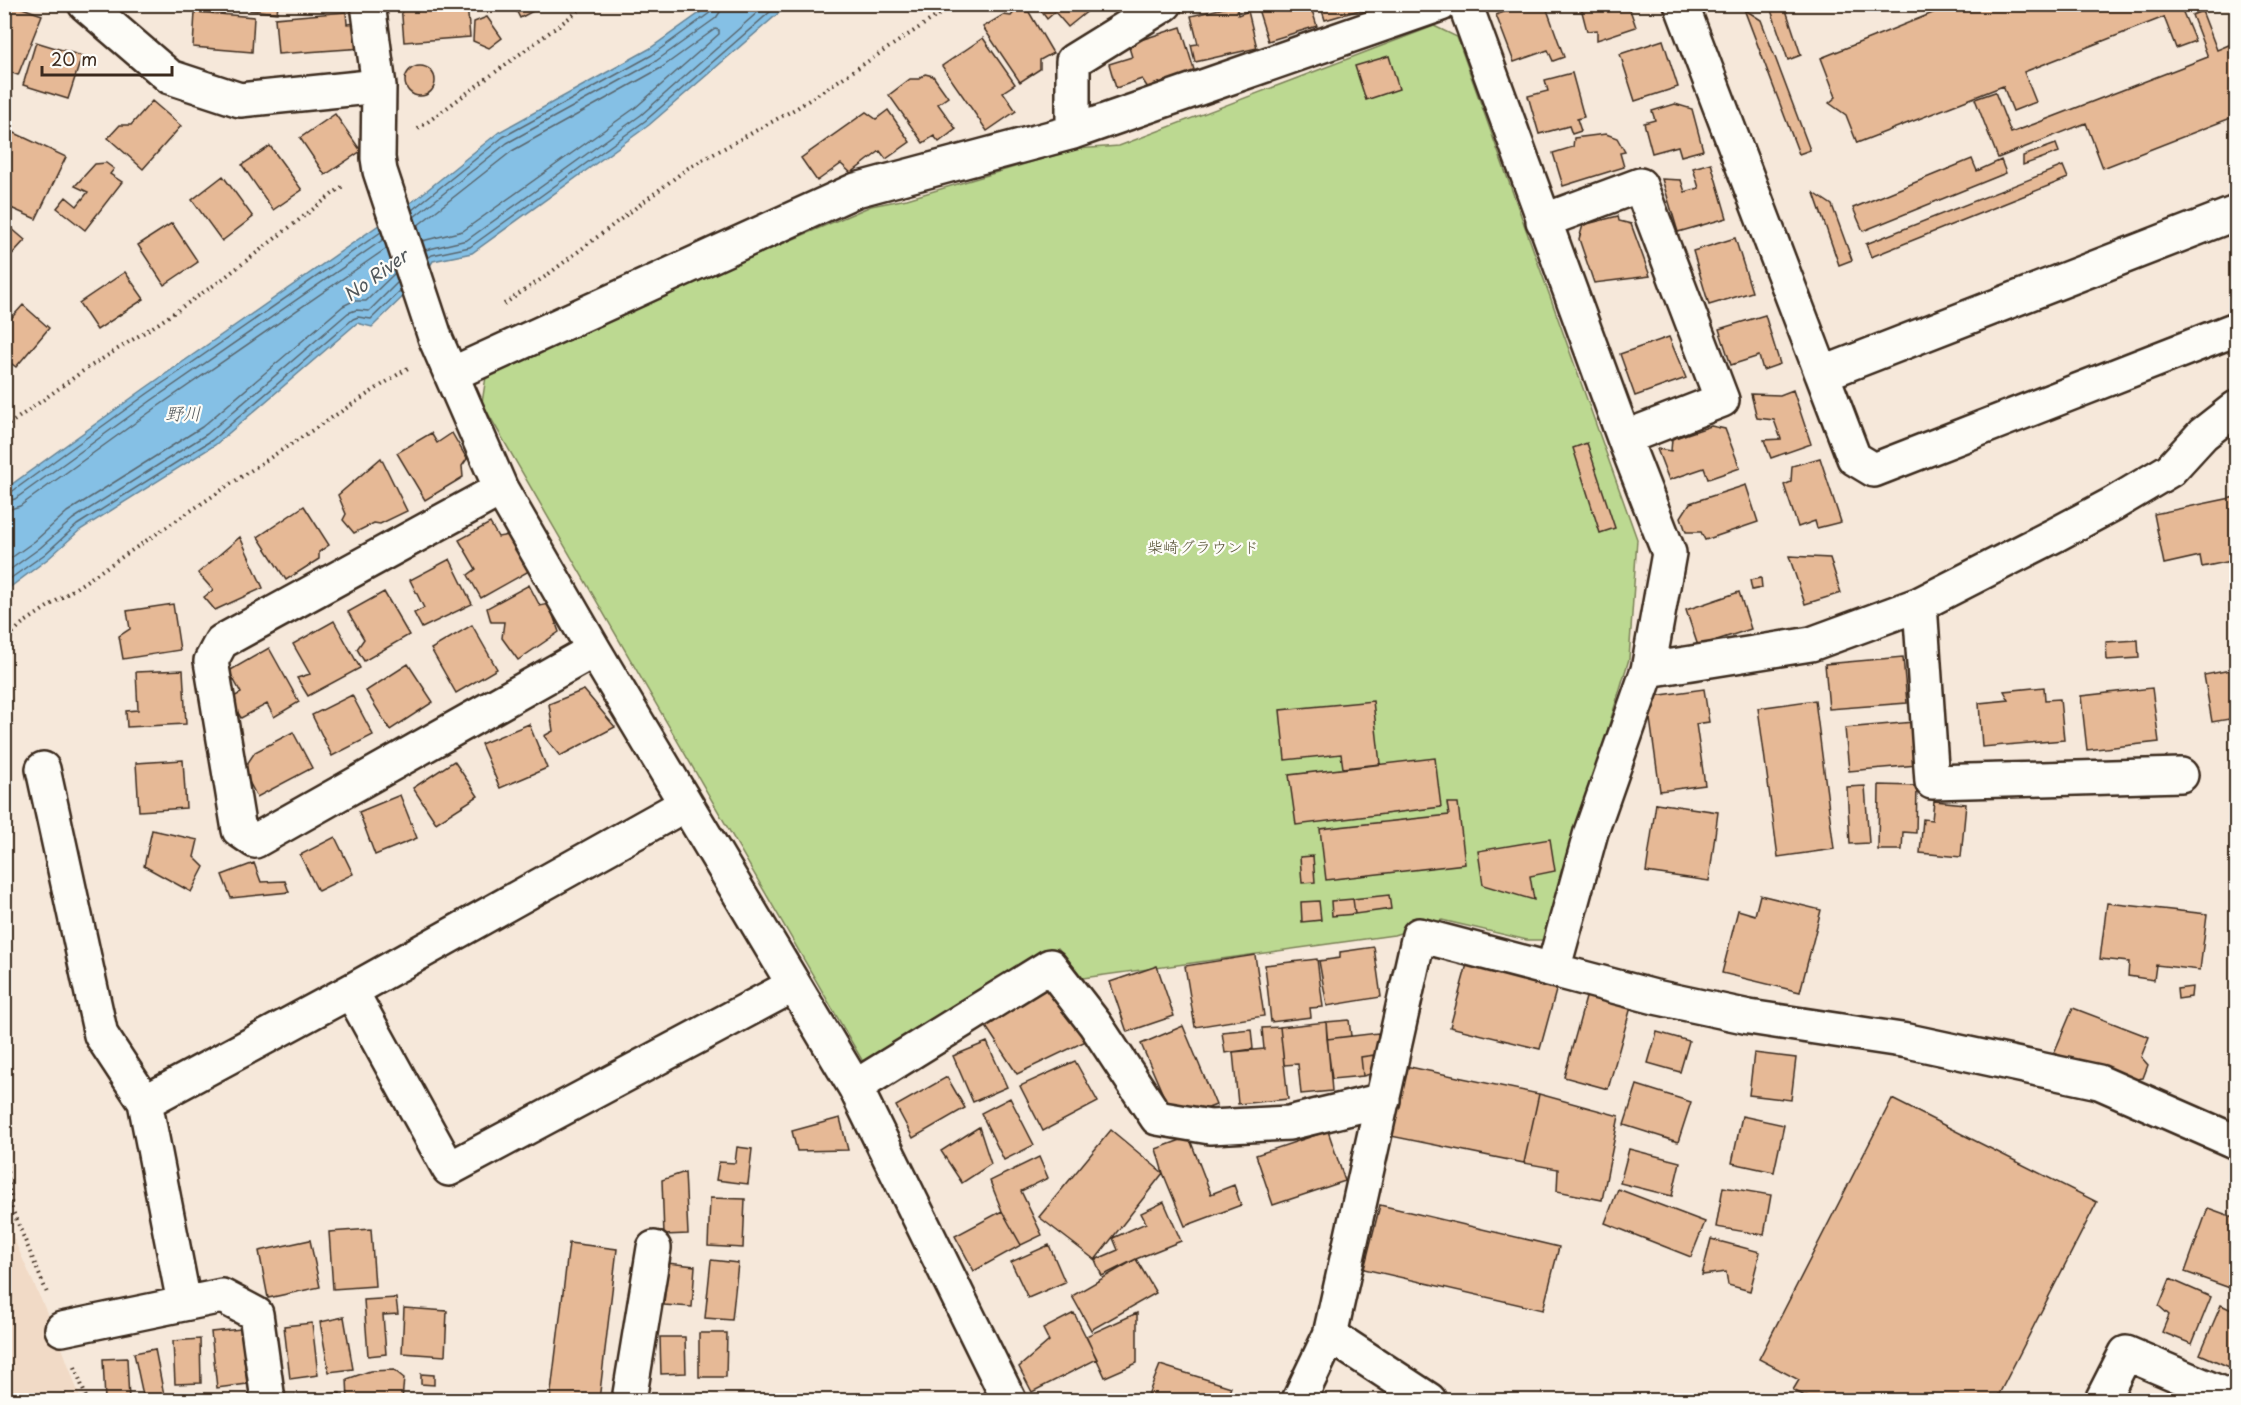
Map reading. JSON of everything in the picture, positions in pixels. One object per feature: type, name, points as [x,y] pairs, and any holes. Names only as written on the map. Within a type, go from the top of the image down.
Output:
[{"type":"street","points":[[85,4],[170,77],[240,100],[379,86]]},
{"type":"street","points":[[368,4],[379,86],[379,164],[443,354],[501,489],[594,650],[855,1087],[1009,1401]]},
{"type":"street","points":[[1072,132],[1074,62],[1165,4]]},
{"type":"street","points":[[443,354],[856,190],[1072,132],[1441,4]]},
{"type":"street","points":[[1465,4],[1543,221],[1669,553],[1648,670],[1591,832],[1553,970]]},
{"type":"street","points":[[1681,4],[1854,458],[1874,470],[2236,329]]},
{"type":"street","points":[[1543,221],[1640,185],[1722,400],[1624,438]]},
{"type":"street","points":[[1822,374],[2236,213]]},
{"type":"street","points":[[1648,670],[1811,644],[1920,604],[2055,536],[2170,470],[2203,434],[2236,408]]},
{"type":"street","points":[[501,489],[221,642],[211,661],[238,830],[255,841],[594,650]]},
{"type":"street","points":[[1920,604],[1932,782],[2181,775]]},
{"type":"street","points":[[43,769],[101,1035],[145,1102],[184,1303]]},
{"type":"street","points":[[145,1102],[351,991],[686,804]]},
{"type":"street","points":[[1299,1401],[1330,1335],[1419,935],[1655,997],[1749,1017],[1908,1041],[2098,1082],[2236,1142]]},
{"type":"street","points":[[855,1087],[1050,966],[1095,1024],[1157,1118],[1210,1127],[1289,1123],[1383,1100]]},
{"type":"street","points":[[351,991],[449,1169],[794,985]]},
{"type":"street","points":[[629,1401],[654,1248]]},
{"type":"street","points":[[62,1329],[222,1296],[255,1314],[268,1401]]},
{"type":"street","points":[[1330,1335],[1428,1401]]},
{"type":"street","points":[[2102,1401],[2126,1353],[2236,1400]]},
{"type":"path","points":[[4,428],[83,371],[220,281],[379,164],[588,4]]},
{"type":"path","points":[[497,309],[546,276],[688,168],[797,108],[955,4]]},
{"type":"path","points":[[4,641],[22,624],[265,461],[443,354]]},
{"type":"path","points":[[4,1148],[12,1209],[62,1329],[87,1401]]},
{"type":"shaded area","points":[[4,1217],[60,1342],[81,1400],[5,1400]]},
{"type":"green space","name":"柴崎グラウンド","points":[[1434,26],[1457,37],[1637,539],[1629,659],[1544,940],[1527,940],[1442,920],[1394,935],[1083,978],[1058,948],[866,1067],[482,403],[487,370],[871,206],[907,199],[1076,149],[1119,146]]},
{"type":"water","points":[[711,5],[788,5],[649,125],[472,253],[433,261],[423,277],[372,327],[357,323],[215,445],[80,530],[49,558],[5,591],[4,490],[416,199],[499,132],[649,49]]},
{"type":"building","points":[[11,4],[42,15],[18,75],[4,70],[4,21]]},
{"type":"building","points":[[251,4],[278,4],[277,13],[250,10]]},
{"type":"building","points":[[401,4],[467,4],[470,37],[404,42]]},
{"type":"building","points":[[513,4],[546,4],[520,18]]},
{"type":"building","points":[[1036,4],[1105,4],[1095,11],[1089,10],[1068,27],[1055,12],[1047,19]]},
{"type":"building","points":[[1261,4],[1310,4],[1317,26],[1268,41],[1257,6]]},
{"type":"building","points":[[1320,4],[1369,4],[1370,7],[1325,20]]},
{"type":"building","points":[[1525,4],[1545,4],[1564,57],[1553,61],[1548,50],[1514,62],[1496,15]]},
{"type":"building","points":[[1580,4],[1628,4],[1636,27],[1597,40],[1597,30],[1587,31]]},
{"type":"building","points":[[1769,4],[1784,4],[1801,55],[1788,60]]},
{"type":"building","points":[[1955,4],[2197,4],[2182,10],[2195,41],[2176,48],[2164,17],[2024,72],[2036,102],[2013,111],[2003,86],[1857,143],[1846,115],[1829,103],[1836,97],[1821,58]]},
{"type":"building","points":[[1236,5],[1238,15],[1248,11],[1257,48],[1195,62],[1191,45],[1198,44],[1191,16]]},
{"type":"building","points":[[1744,9],[1761,20],[1810,150],[1799,154]]},
{"type":"building","points":[[1016,10],[1029,12],[1053,53],[1040,60],[1040,69],[1020,82],[983,27],[1003,15],[1011,16]]},
{"type":"building","points":[[2202,11],[2217,50],[2236,42],[2236,116],[2103,168],[2086,123],[1998,158],[1975,99],[1995,92],[2011,133],[2208,57],[2192,15]]},
{"type":"building","points":[[195,12],[254,17],[252,52],[193,47]]},
{"type":"building","points":[[346,12],[347,24],[360,23],[363,48],[278,54],[275,18]]},
{"type":"building","points":[[487,17],[502,38],[489,48],[473,41],[474,22]]},
{"type":"building","points":[[1181,27],[1195,73],[1148,88],[1142,79],[1116,88],[1109,64],[1132,57],[1128,44]]},
{"type":"building","points":[[983,38],[1015,84],[1003,92],[1016,111],[987,131],[942,66]]},
{"type":"building","points":[[1663,40],[1678,87],[1635,101],[1620,54]]},
{"type":"building","points":[[36,42],[82,56],[68,99],[23,85]]},
{"type":"building","points":[[1389,56],[1399,89],[1366,100],[1355,66]]},
{"type":"building","points":[[420,66],[431,70],[435,81],[431,92],[420,96],[409,92],[405,81],[409,70]]},
{"type":"building","points":[[1572,73],[1584,117],[1577,119],[1581,131],[1572,134],[1569,126],[1539,134],[1528,96],[1548,91],[1545,80]]},
{"type":"building","points":[[925,74],[933,76],[948,97],[938,104],[956,129],[939,142],[934,136],[923,143],[889,95],[910,79],[919,79]]},
{"type":"building","points":[[4,94],[12,96],[8,112],[4,111]]},
{"type":"building","points":[[152,101],[181,126],[143,169],[108,138],[120,125],[131,125]]},
{"type":"building","points":[[1675,104],[1692,109],[1703,150],[1681,156],[1678,146],[1652,153],[1644,123],[1655,120],[1652,111]]},
{"type":"building","points":[[888,110],[910,142],[886,159],[880,151],[851,173],[841,164],[817,181],[801,158],[866,112],[876,119]]},
{"type":"building","points":[[335,114],[361,151],[325,175],[300,138]]},
{"type":"building","points":[[4,128],[66,157],[36,219],[4,205]]},
{"type":"building","points":[[1606,134],[1617,138],[1625,152],[1620,153],[1624,167],[1563,186],[1553,153],[1573,147],[1574,138]]},
{"type":"building","points":[[2056,144],[2059,152],[2023,165],[2023,156]]},
{"type":"building","points":[[270,146],[302,190],[273,210],[242,165]]},
{"type":"building","points":[[1972,159],[1977,171],[2001,160],[2006,173],[1863,231],[1853,208]]},
{"type":"building","points":[[106,163],[114,169],[110,174],[122,182],[85,230],[57,208],[66,197],[77,206],[88,192],[75,186],[95,164]]},
{"type":"building","points":[[1711,163],[1727,218],[1678,232],[1662,179],[1681,180],[1685,192],[1699,188],[1693,168]]},
{"type":"building","points":[[2063,166],[2068,178],[1871,257],[1866,244]]},
{"type":"building","points":[[223,176],[253,217],[222,241],[192,200]]},
{"type":"building","points":[[1814,193],[1832,205],[1852,260],[1839,265]]},
{"type":"building","points":[[1618,216],[1619,221],[1631,224],[1650,276],[1594,283],[1579,239],[1583,225]]},
{"type":"building","points":[[4,222],[25,240],[4,263]]},
{"type":"building","points":[[172,223],[198,262],[164,285],[138,245]]},
{"type":"building","points":[[1735,238],[1752,292],[1709,305],[1693,251]]},
{"type":"building","points":[[125,272],[144,299],[97,330],[79,303]]},
{"type":"building","points":[[23,305],[49,328],[16,367],[4,358],[4,326]]},
{"type":"building","points":[[1765,315],[1780,364],[1763,370],[1759,356],[1731,365],[1719,329]]},
{"type":"building","points":[[1669,337],[1686,378],[1635,396],[1620,354]]},
{"type":"building","points":[[1793,390],[1811,444],[1771,458],[1764,440],[1781,439],[1774,420],[1757,418],[1751,394],[1780,395]]},
{"type":"building","points":[[1711,426],[1725,429],[1740,468],[1708,479],[1704,468],[1669,480],[1657,449],[1671,451],[1672,439]]},
{"type":"building","points":[[431,433],[437,443],[452,433],[467,459],[462,466],[463,477],[425,500],[397,453]]},
{"type":"building","points":[[1587,443],[1615,528],[1600,533],[1573,448]]},
{"type":"building","points":[[381,458],[407,511],[354,533],[343,520],[346,514],[338,495]]},
{"type":"building","points":[[1820,458],[1841,522],[1817,528],[1815,521],[1798,527],[1784,485],[1791,482],[1792,466]]},
{"type":"building","points":[[1746,485],[1758,522],[1705,540],[1701,532],[1686,532],[1681,517],[1690,503]]},
{"type":"building","points":[[2236,497],[2236,560],[2202,567],[2200,556],[2164,564],[2154,514]]},
{"type":"building","points":[[304,506],[329,545],[319,552],[319,559],[286,580],[258,537]]},
{"type":"building","points":[[490,523],[498,537],[509,535],[529,571],[481,598],[468,575],[476,569],[459,540]]},
{"type":"building","points":[[240,537],[263,588],[215,610],[204,597],[213,590],[198,573]]},
{"type":"building","points":[[1789,556],[1830,558],[1841,593],[1805,604]]},
{"type":"building","points":[[450,559],[472,604],[422,628],[414,613],[424,608],[410,580]]},
{"type":"building","points":[[1761,578],[1762,588],[1752,590],[1750,580]]},
{"type":"building","points":[[529,585],[540,606],[549,604],[559,632],[518,660],[502,638],[504,622],[491,622],[487,608]]},
{"type":"building","points":[[384,592],[409,635],[364,661],[357,649],[364,639],[348,612]]},
{"type":"building","points":[[1739,592],[1751,629],[1698,646],[1686,610]]},
{"type":"building","points":[[173,604],[180,650],[123,659],[119,636],[130,629],[127,611]]},
{"type":"building","points":[[334,621],[360,668],[308,696],[297,678],[310,674],[293,644]]},
{"type":"building","points":[[472,625],[497,669],[456,693],[431,649]]},
{"type":"building","points":[[2138,640],[2139,658],[2107,660],[2106,642]]},
{"type":"building","points":[[269,648],[299,702],[274,717],[267,704],[241,718],[230,699],[241,693],[229,671]]},
{"type":"building","points":[[1903,657],[1907,703],[1829,709],[1825,664]]},
{"type":"building","points":[[408,664],[433,702],[390,730],[366,691]]},
{"type":"building","points":[[2236,669],[2236,732],[2232,733],[2229,719],[2212,722],[2204,675]]},
{"type":"building","points":[[183,670],[186,724],[127,727],[126,711],[138,710],[136,672]]},
{"type":"building","points":[[2044,687],[2045,700],[2060,699],[2064,740],[1982,747],[1979,703],[2009,700],[2004,691]]},
{"type":"building","points":[[2152,688],[2159,742],[2087,750],[2081,696]]},
{"type":"building","points":[[1704,689],[1709,722],[1696,724],[1705,785],[1660,791],[1647,697]]},
{"type":"building","points":[[584,690],[615,727],[560,756],[544,736],[553,731],[549,704]]},
{"type":"building","points":[[352,695],[373,735],[332,756],[312,715]]},
{"type":"building","points":[[1815,700],[1834,849],[1778,857],[1758,708]]},
{"type":"building","points":[[1373,701],[1380,764],[1343,768],[1341,754],[1285,760],[1280,710]]},
{"type":"building","points":[[1914,722],[1917,765],[1849,771],[1845,728]]},
{"type":"building","points":[[529,724],[547,768],[500,788],[481,744]]},
{"type":"building","points":[[293,732],[312,768],[257,797],[243,770],[255,752]]},
{"type":"building","points":[[1435,758],[1441,807],[1296,825],[1289,775]]},
{"type":"building","points":[[183,760],[186,808],[139,811],[136,763]]},
{"type":"building","points":[[454,761],[478,796],[436,823],[413,788]]},
{"type":"building","points":[[1879,785],[1917,786],[1916,833],[1903,832],[1902,850],[1878,850]]},
{"type":"building","points":[[1865,786],[1869,843],[1850,844],[1847,787]]},
{"type":"building","points":[[400,795],[417,838],[375,855],[359,812]]},
{"type":"building","points":[[1934,801],[1966,804],[1961,857],[1920,853],[1923,819],[1932,820]]},
{"type":"building","points":[[1447,803],[1458,803],[1465,864],[1326,880],[1320,829],[1449,815]]},
{"type":"building","points":[[1656,803],[1718,812],[1709,881],[1646,872]]},
{"type":"building","points":[[152,830],[198,840],[194,857],[204,867],[191,892],[144,866]]},
{"type":"building","points":[[335,837],[353,874],[318,891],[300,855]]},
{"type":"building","points":[[1550,839],[1555,871],[1530,876],[1534,900],[1483,885],[1478,851]]},
{"type":"building","points":[[1313,856],[1315,882],[1302,883],[1300,857]]},
{"type":"building","points":[[254,863],[261,882],[285,881],[289,892],[231,898],[222,875]]},
{"type":"building","points":[[1389,895],[1391,909],[1355,914],[1353,899]]},
{"type":"building","points":[[1760,895],[1821,910],[1800,992],[1722,973],[1738,910],[1755,915]]},
{"type":"building","points":[[1353,899],[1355,914],[1332,916],[1331,901]]},
{"type":"building","points":[[1319,901],[1321,920],[1302,922],[1301,902]]},
{"type":"building","points":[[2107,903],[2207,914],[2200,970],[2156,965],[2154,980],[2128,976],[2129,962],[2100,959]]},
{"type":"building","points":[[1374,947],[1381,997],[1327,1006],[1319,961],[1340,958],[1340,952]]},
{"type":"building","points":[[1255,955],[1264,1016],[1195,1027],[1185,966]]},
{"type":"building","points":[[1317,959],[1323,1007],[1310,1008],[1311,1017],[1271,1022],[1265,965]]},
{"type":"building","points":[[1467,964],[1557,987],[1540,1049],[1450,1027]]},
{"type":"building","points":[[1157,966],[1174,1016],[1127,1032],[1110,982]]},
{"type":"building","points":[[1050,977],[1088,1040],[1017,1074],[981,1019]]},
{"type":"building","points":[[2192,987],[2191,997],[2178,999],[2177,989]]},
{"type":"building","points":[[1587,994],[1631,1007],[1608,1089],[1564,1077]]},
{"type":"building","points":[[2073,1008],[2149,1037],[2141,1057],[2148,1065],[2143,1078],[2124,1081],[2054,1053]]},
{"type":"building","points":[[1349,1020],[1351,1036],[1327,1039],[1326,1022]]},
{"type":"building","points":[[1326,1022],[1332,1091],[1301,1094],[1298,1064],[1284,1065],[1280,1027]]},
{"type":"building","points":[[1183,1026],[1216,1105],[1198,1112],[1193,1106],[1183,1109],[1168,1106],[1141,1044]]},
{"type":"building","points":[[1280,1027],[1288,1099],[1238,1104],[1233,1052],[1264,1049],[1262,1028]]},
{"type":"building","points":[[1251,1029],[1253,1049],[1225,1053],[1222,1032]]},
{"type":"building","points":[[1657,1032],[1689,1041],[1680,1072],[1648,1063]]},
{"type":"building","points":[[1378,1033],[1381,1054],[1361,1057],[1363,1076],[1332,1079],[1327,1039]]},
{"type":"building","points":[[987,1042],[1007,1087],[973,1102],[953,1056]]},
{"type":"building","points":[[1754,1053],[1796,1058],[1791,1100],[1749,1095]]},
{"type":"building","points":[[1373,1055],[1378,1072],[1363,1076],[1361,1057]]},
{"type":"building","points":[[1075,1061],[1098,1102],[1043,1131],[1020,1086]]},
{"type":"building","points":[[1405,1066],[1539,1094],[1524,1163],[1391,1136]]},
{"type":"building","points":[[947,1077],[965,1108],[913,1138],[896,1106]]},
{"type":"building","points":[[1637,1085],[1691,1102],[1678,1142],[1624,1125]]},
{"type":"building","points":[[1539,1094],[1619,1116],[1602,1200],[1557,1191],[1558,1169],[1524,1163]]},
{"type":"building","points":[[1010,1098],[1034,1145],[1004,1160],[981,1113]]},
{"type":"building","points":[[1892,1099],[2097,1202],[1996,1400],[1813,1400],[1793,1390],[1799,1380],[1759,1359]]},
{"type":"building","points":[[1742,1116],[1784,1125],[1774,1172],[1732,1163]]},
{"type":"building","points":[[840,1118],[848,1150],[797,1151],[792,1131]]},
{"type":"building","points":[[979,1127],[991,1164],[962,1183],[941,1151]]},
{"type":"building","points":[[1111,1130],[1163,1173],[1095,1260],[1039,1217]]},
{"type":"building","points":[[1328,1131],[1345,1181],[1273,1205],[1256,1155]]},
{"type":"building","points":[[1189,1137],[1211,1194],[1234,1185],[1241,1205],[1185,1226],[1163,1173],[1156,1149]]},
{"type":"building","points":[[737,1147],[752,1149],[748,1184],[716,1180],[719,1162],[735,1163]]},
{"type":"building","points":[[1629,1149],[1680,1162],[1672,1196],[1620,1183]]},
{"type":"building","points":[[1039,1157],[1048,1178],[1021,1191],[1042,1235],[1021,1245],[1002,1211],[990,1181]]},
{"type":"building","points":[[685,1172],[688,1234],[664,1235],[662,1180]]},
{"type":"building","points":[[1723,1187],[1771,1195],[1764,1235],[1716,1227]]},
{"type":"building","points":[[1618,1189],[1705,1222],[1691,1257],[1605,1223]]},
{"type":"building","points":[[710,1198],[745,1199],[743,1248],[708,1246]]},
{"type":"building","points":[[1164,1202],[1181,1241],[1102,1276],[1095,1260],[1118,1250],[1113,1238],[1146,1223],[1141,1213]]},
{"type":"building","points":[[1380,1205],[1559,1247],[1543,1310],[1364,1269]]},
{"type":"building","points":[[2208,1208],[2236,1218],[2236,1279],[2230,1288],[2185,1272]]},
{"type":"building","points":[[1002,1211],[1021,1245],[974,1271],[955,1236]]},
{"type":"building","points":[[371,1229],[375,1286],[333,1289],[329,1232]]},
{"type":"building","points":[[1711,1239],[1760,1252],[1750,1291],[1728,1285],[1726,1272],[1702,1275]]},
{"type":"building","points":[[310,1240],[320,1287],[268,1298],[259,1251]]},
{"type":"building","points":[[569,1243],[617,1249],[599,1400],[550,1400]]},
{"type":"building","points":[[1049,1245],[1065,1282],[1028,1298],[1011,1262]]},
{"type":"building","points":[[1136,1259],[1156,1293],[1091,1330],[1072,1296]]},
{"type":"building","points":[[711,1260],[738,1263],[732,1320],[705,1318]]},
{"type":"building","points":[[667,1263],[695,1266],[692,1307],[664,1305]]},
{"type":"building","points":[[2170,1279],[2211,1297],[2192,1344],[2162,1332],[2169,1315],[2159,1306]]},
{"type":"building","points":[[396,1298],[398,1314],[383,1315],[386,1354],[368,1356],[364,1300]]},
{"type":"building","points":[[2221,1305],[2236,1312],[2236,1370],[2200,1354]]},
{"type":"building","points":[[404,1308],[447,1311],[445,1356],[402,1353]]},
{"type":"building","points":[[1074,1313],[1097,1359],[1032,1392],[1019,1367],[1049,1341],[1043,1329]]},
{"type":"building","points":[[1137,1313],[1137,1363],[1105,1377],[1086,1336]]},
{"type":"building","points":[[344,1317],[353,1369],[329,1372],[320,1322]]},
{"type":"building","points":[[312,1323],[318,1375],[290,1379],[284,1326]]},
{"type":"building","points":[[241,1329],[247,1384],[217,1388],[211,1332]]},
{"type":"building","points":[[699,1333],[727,1333],[726,1377],[699,1377]]},
{"type":"building","points":[[660,1337],[685,1337],[686,1373],[661,1374]]},
{"type":"building","points":[[200,1339],[201,1383],[175,1384],[173,1341]]},
{"type":"building","points":[[155,1349],[165,1400],[144,1400],[134,1353]]},
{"type":"building","points":[[127,1358],[129,1400],[105,1400],[103,1359]]},
{"type":"building","points":[[1160,1365],[1231,1387],[1226,1400],[1146,1400]]},
{"type":"building","points":[[394,1370],[404,1378],[402,1400],[348,1400],[347,1379],[370,1371]]},
{"type":"building","points":[[421,1374],[434,1375],[434,1385],[421,1384]]},
{"type":"building","points":[[340,1393],[340,1400],[295,1400],[295,1395]]},
{"type":"building","points":[[250,1396],[251,1400],[221,1400]]},
{"type":"water label","name":"No River","points":[[376,276]]},
{"type":"water label","name":"野川","points":[[183,414]]}]
